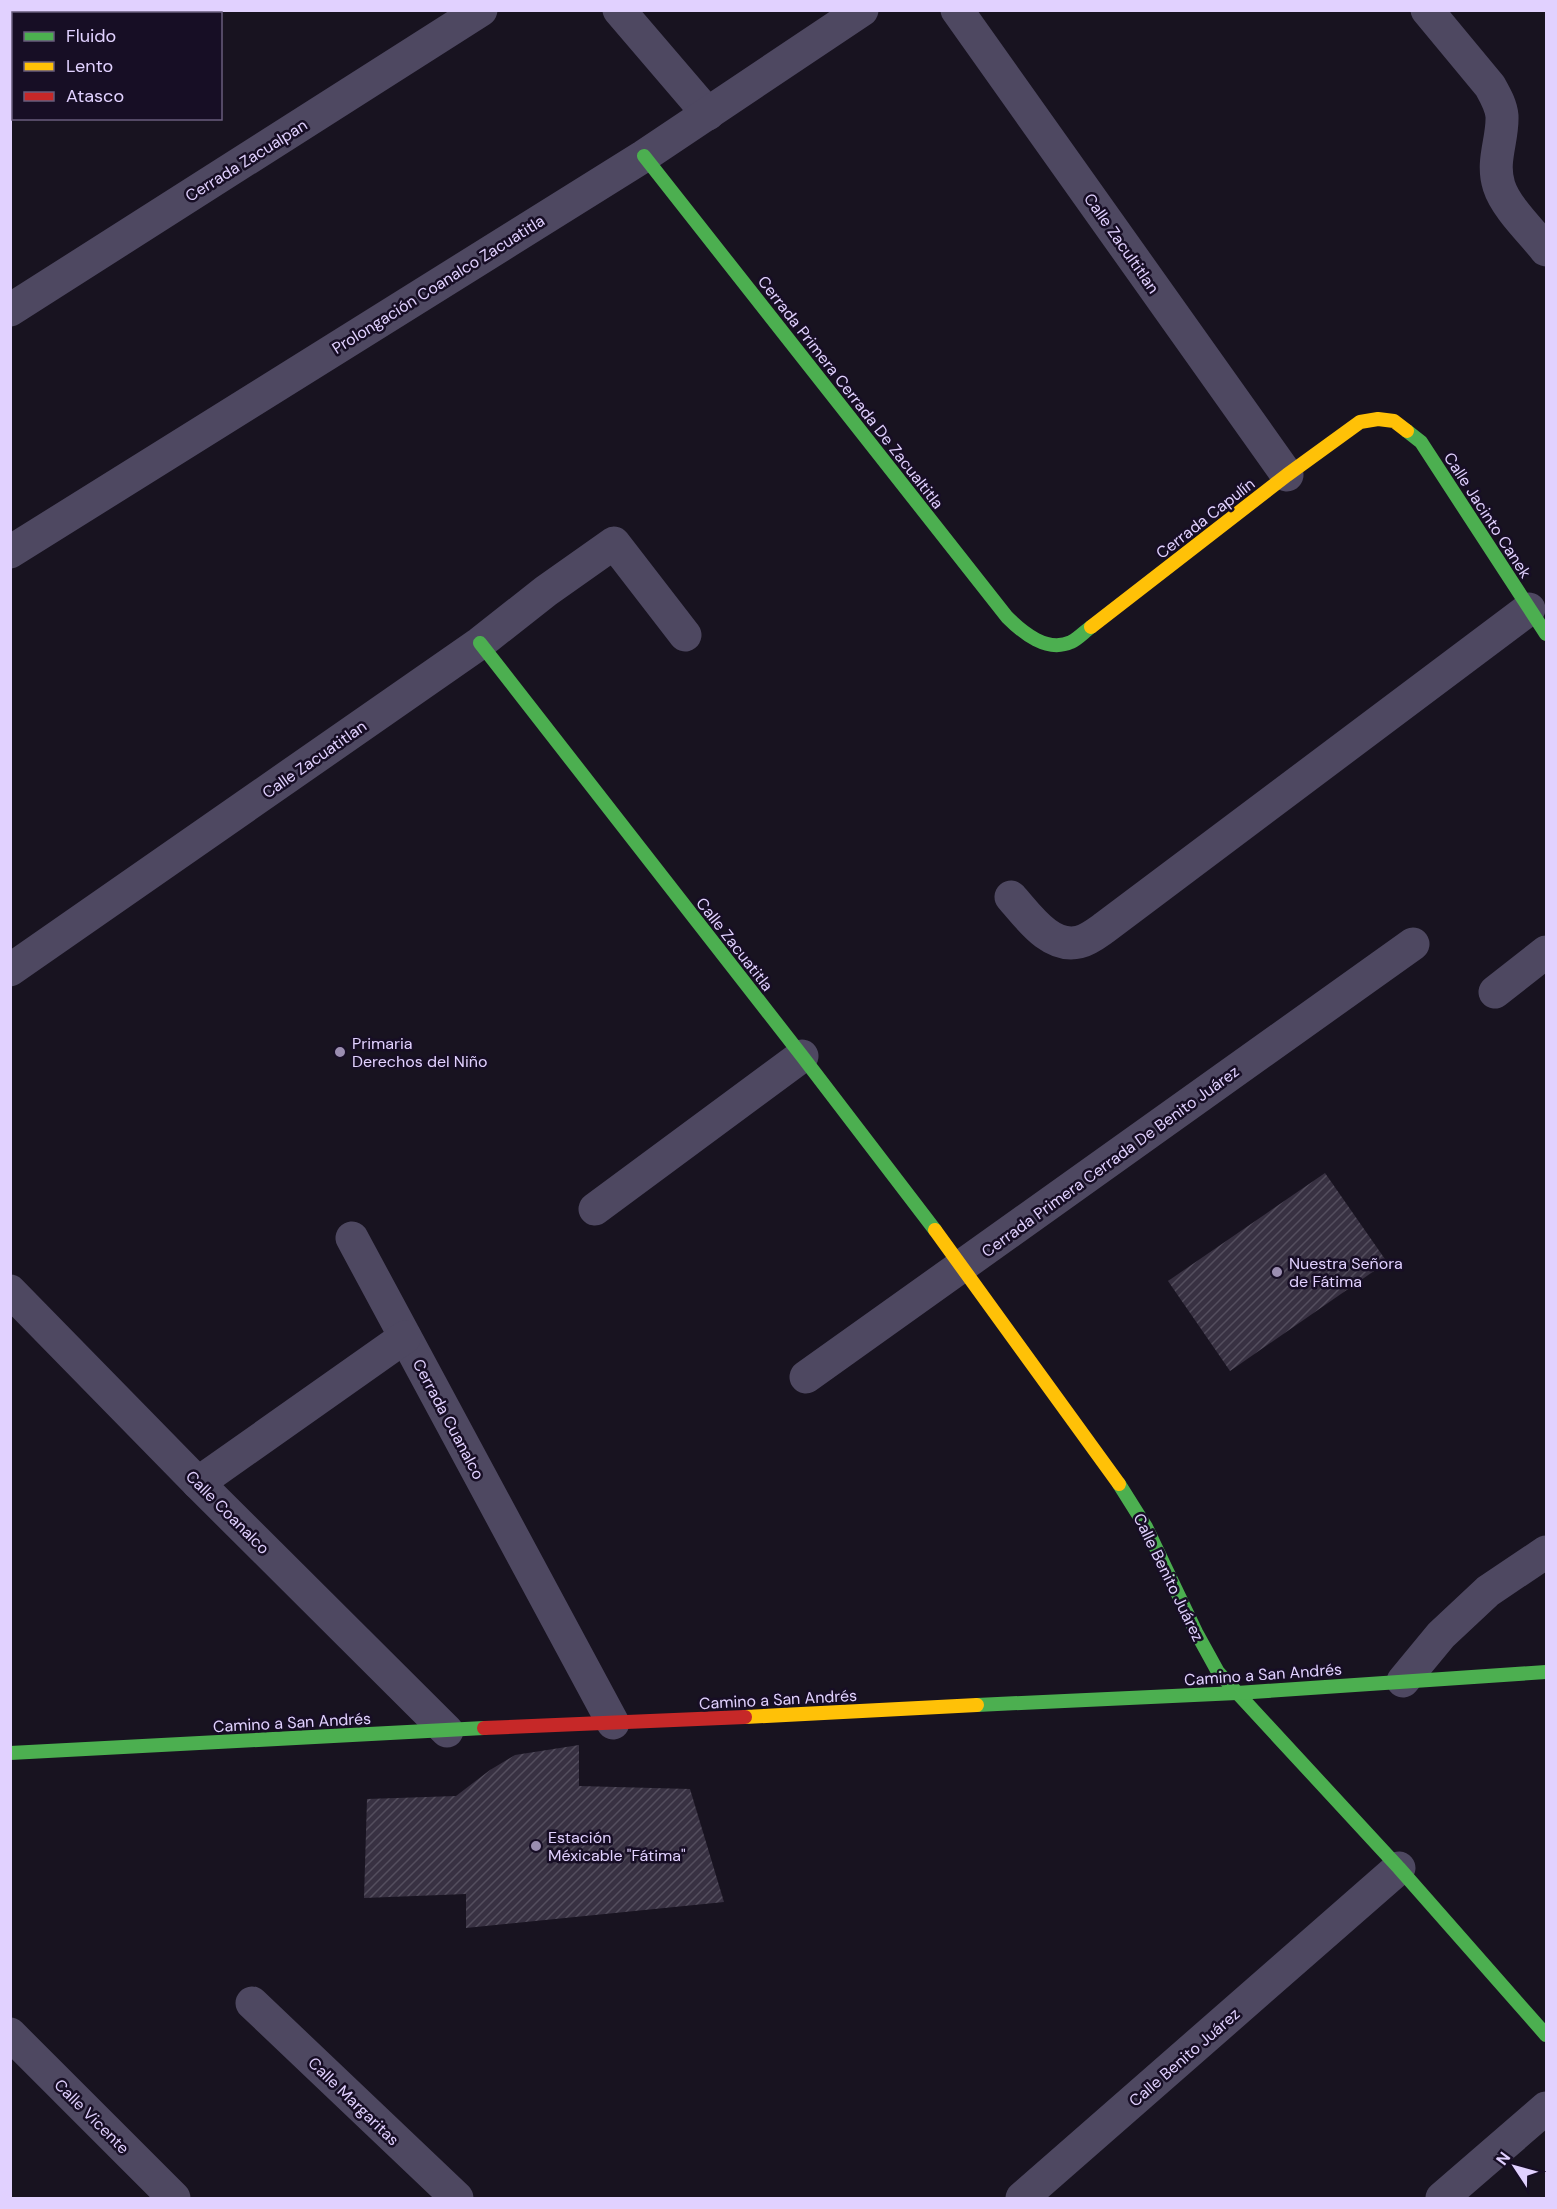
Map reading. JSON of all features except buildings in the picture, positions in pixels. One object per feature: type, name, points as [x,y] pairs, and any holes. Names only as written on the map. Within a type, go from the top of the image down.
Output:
[{"type":"street","name":"Cerrada Zacualpan","points":[[10,310],[481,10]]},
{"type":"street","points":[[619,10],[708,114]]},
{"type":"street","name":"Prolongación Coanalco Zacuatitla","points":[[10,552],[644,156],[862,10]]},
{"type":"street","name":"Calle Zacultitlan","points":[[957,10],[1287,475]]},
{"type":"street","points":[[1427,10],[1490,86],[1498,100],[1502,115],[1496,158],[1499,185],[1505,200],[1546,250]]},
{"type":"street","name":"Cerrada Primera Cerrada De Zacualtitla","points":[[644,156],[1008,617],[1021,632],[1037,642]]},
{"type":"street","name":"Cerrada Capulín","points":[[1037,642],[1055,646],[1071,642],[1287,475],[1360,422],[1378,419],[1394,421]]},
{"type":"street","name":"Calle Jacinto Canek","points":[[1394,421],[1421,442],[1538,621]]},
{"type":"street","name":"Calle Zacuatitlan","points":[[10,970],[480,643],[546,591],[614,543],[685,635]]},
{"type":"street","points":[[1011,897],[1055,940],[1069,944],[1082,941],[1104,928],[1538,621]]},
{"type":"street","name":"Calle Zacuatitla","points":[[480,643],[802,1056],[962,1266]]},
{"type":"street","name":"Cerrada Primera Cerrada De Benito Juárez","points":[[806,1377],[1413,944]]},
{"type":"street","points":[[1495,992],[1546,952]]},
{"type":"street","points":[[595,1209],[802,1056]]},
{"type":"street","name":"Cerrada Cuanalco","points":[[352,1238],[613,1723]]},
{"type":"street","name":"Calle Benito Juárez","points":[[962,1266],[1135,1506],[1151,1533],[1204,1650],[1218,1672],[1399,1868],[1546,2035]]},
{"type":"street","name":"Calle Coanalco","points":[[10,1292],[447,1731]]},
{"type":"street","points":[[198,1483],[405,1337]]},
{"type":"street","points":[[1403,1681],[1441,1635],[1488,1591],[1546,1552]]},
{"type":"street","name":"Camino a San Andrés","points":[[10,1753],[447,1731],[518,1725],[613,1723],[1237,1693],[1546,1672]]},
{"type":"street","name":"Calle Benito Juárez","points":[[1022,2199],[1399,1868]]},
{"type":"street","name":"Calle Margaritas","points":[[252,2003],[457,2199]]},
{"type":"street","name":"Calle Vicente","points":[[10,2034],[174,2199]]},
{"type":"street","points":[[1442,2199],[1546,2108]]},
{"type":"traffic: fast","points":[[644,156],[1007,617],[1036,640],[1053,645],[1071,642],[1091,627]]},
{"type":"traffic: fast","points":[[1407,431],[1421,442],[1546,634]]},
{"type":"traffic: fast","points":[[480,643],[935,1230]]},
{"type":"traffic: fast","points":[[1119,1484],[1146,1527],[1196,1632],[1218,1672],[1399,1868],[1546,2035]]},
{"type":"traffic: fast","points":[[977,1705],[1237,1693],[1546,1672]]},
{"type":"traffic: fast","points":[[10,1753],[484,1728]]},
{"type":"traffic: slow","points":[[1091,627],[1287,475],[1360,422],[1378,419],[1394,421],[1407,431]]},
{"type":"traffic: slow","points":[[935,1230],[1119,1484]]},
{"type":"traffic: slow","points":[[745,1717],[977,1705]]},
{"type":"traffic: jam","points":[[484,1728],[745,1717]]},
{"type":"place","name":"Primaria Derechos del Niño","points":[[340,1052]]},
{"type":"place","name":"Nuestra Señora de Fátima","points":[[1277,1272]]},
{"type":"place","name":"Estación Méxicable \"Fátima\"","points":[[536,1846]]}]
